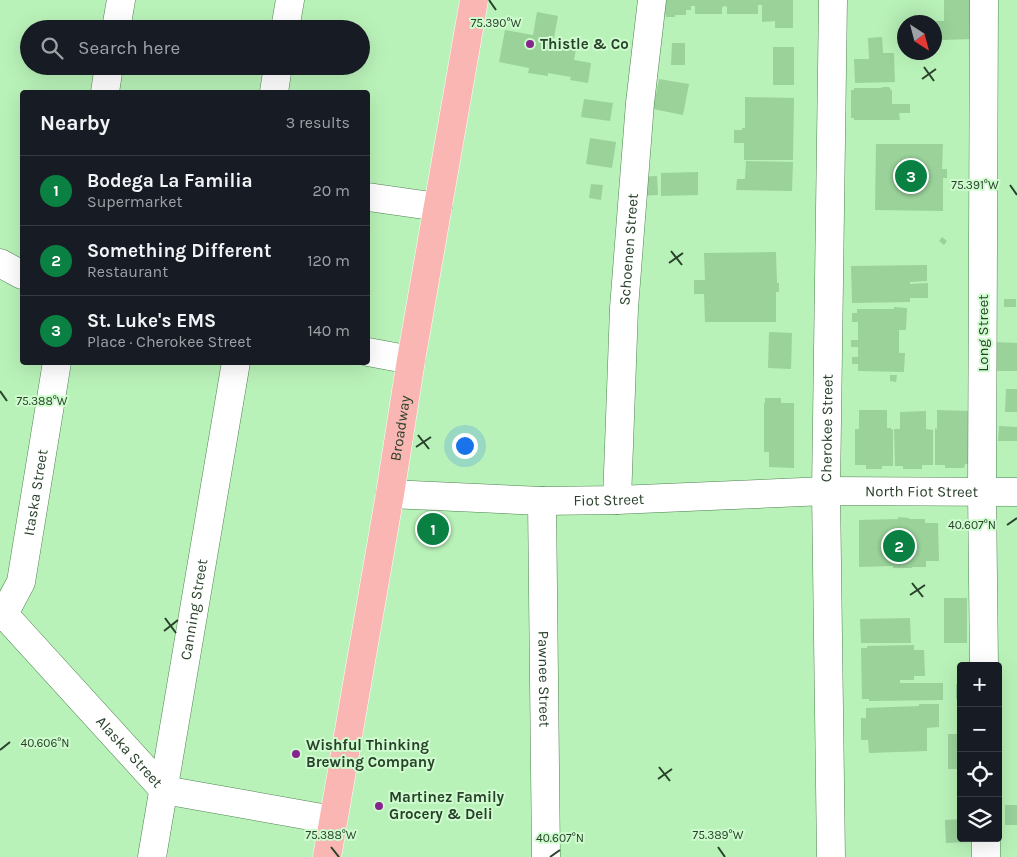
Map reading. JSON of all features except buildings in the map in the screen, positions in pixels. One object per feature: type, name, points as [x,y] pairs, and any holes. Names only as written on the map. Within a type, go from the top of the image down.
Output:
[{"type":"main road","name":"Broadway","points":[[327,857],[474,0]]},
{"type":"street","points":[[118,20],[121,0]]},
{"type":"street","points":[[287,20],[290,0]]},
{"type":"street","name":"Schoenen Street","points":[[617,500],[624,308],[640,103],[652,0]]},
{"type":"street","name":"Cherokee Street","points":[[830,857],[826,491],[833,0]]},
{"type":"street","name":"Long Street","points":[[984,0],[982,491],[984,662]]},
{"type":"street","points":[[104,90],[107,75]]},
{"type":"street","points":[[274,90],[277,75]]},
{"type":"street","points":[[370,197],[438,207]]},
{"type":"street","points":[[0,263],[20,274]]},
{"type":"street","points":[[370,352],[411,360]]},
{"type":"street","name":"Itaska Street","points":[[1,613],[21,582],[57,365]]},
{"type":"street","name":"Canning Street","points":[[152,857],[235,365]]},
{"type":"street","name":"Fiot Street","points":[[390,494],[542,501],[617,500],[826,491]]},
{"type":"street","name":"North Fiot Street","points":[[826,491],[1017,492]]},
{"type":"street","name":"Pawnee Street","points":[[542,501],[546,857]]},
{"type":"street","name":"Alaska Street","points":[[1,613],[164,790],[333,820]]},
{"type":"street","points":[[986,842],[986,857]]},
{"type":"place","name":"Thistle & Co","points":[[530,44]]},
{"type":"place","name":"St. Luke's EMS","points":[[911,176]]},
{"type":"place","name":"Bodega La Familia","points":[[433,529]]},
{"type":"place","name":"Something Different","points":[[899,546]]},
{"type":"place","name":"Wishful Thinking Brewing Company","points":[[296,754]]},
{"type":"place","name":"Martinez Family Grocery & Deli","points":[[379,806]]}]
